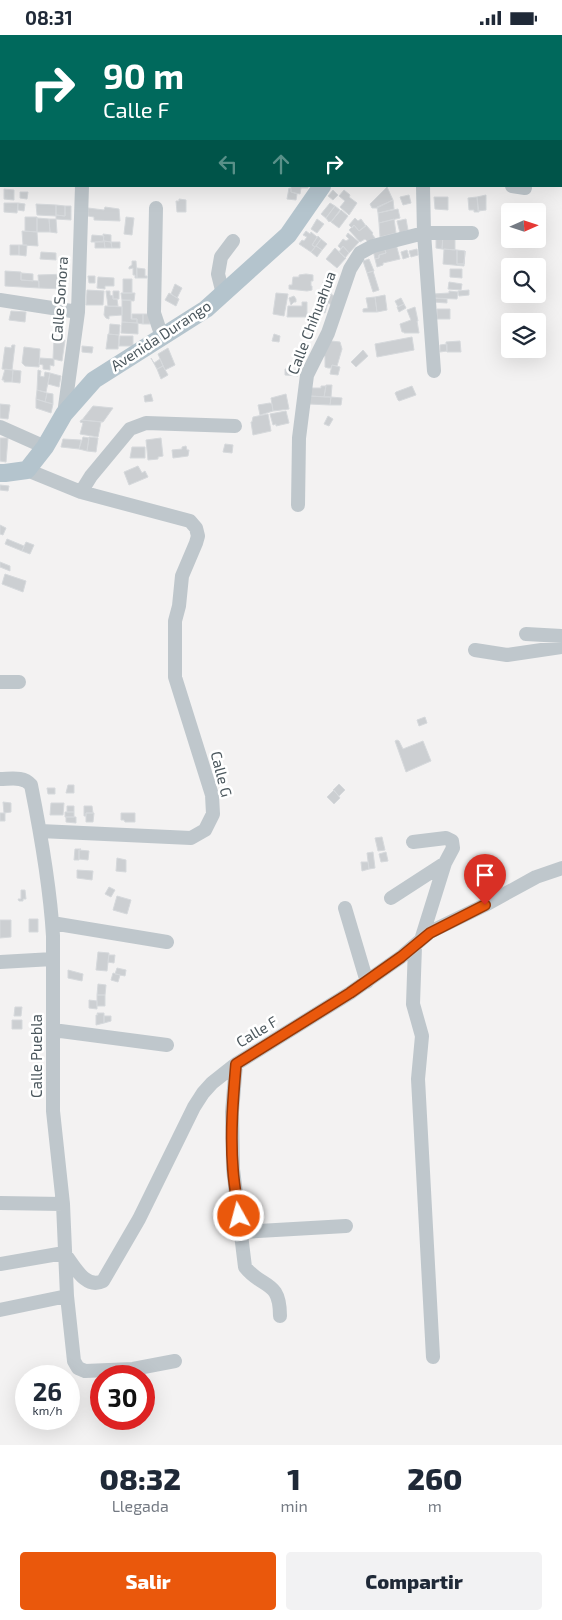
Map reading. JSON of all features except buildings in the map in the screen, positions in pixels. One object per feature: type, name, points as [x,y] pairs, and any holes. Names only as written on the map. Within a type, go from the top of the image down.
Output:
[{"type":"main road","name":"Avenida Durango","points":[[27,470],[45,447],[64,414],[94,380],[206,309],[288,235],[321,187]]},
{"type":"main road","points":[[0,473],[27,470]]},
{"type":"street","name":"Calle Sonora","points":[[64,414],[78,312],[82,187]]},
{"type":"street","points":[[423,187],[424,233],[434,371]]},
{"type":"street","points":[[156,208],[154,313],[162,337]]},
{"type":"street","name":"Calle Chihuahua","points":[[298,505],[299,438],[306,375],[328,333],[350,269],[360,253],[373,245],[424,233],[472,233]]},
{"type":"street","points":[[223,294],[218,274],[221,257],[233,241]]},
{"type":"street","points":[[0,293],[0,302],[78,312]]},
{"type":"street","points":[[27,470],[81,492],[91,476],[130,429],[146,423],[235,426]]},
{"type":"street","points":[[0,427],[45,447]]},
{"type":"street","name":"Calle G","points":[[40,831],[191,838],[205,830],[213,814],[212,795],[175,677],[175,621],[182,576],[198,536],[196,528],[190,521],[81,492]]},
{"type":"street","points":[[526,634],[562,636]]},
{"type":"street","points":[[475,650],[508,655],[562,647]]},
{"type":"street","points":[[0,681],[20,682]]},
{"type":"street","name":"Calle Puebla","points":[[0,779],[22,779],[27,780],[31,785],[40,831],[52,923],[53,1111],[63,1204],[67,1296],[74,1361],[78,1368],[85,1371],[132,1369],[175,1361]]},
{"type":"street","points":[[413,842],[446,837],[452,841],[453,848],[445,863],[418,943],[413,1004],[422,1036],[418,1079],[433,1357]]},
{"type":"street","points":[[391,898],[445,863]]},
{"type":"street","name":"Calle F","points":[[64,1253],[85,1279],[97,1284],[103,1281],[139,1219],[194,1107],[212,1083],[236,1064],[367,982],[430,933],[536,877],[562,868]]},
{"type":"street","points":[[345,909],[367,982]]},
{"type":"street","points":[[52,923],[167,941]]},
{"type":"street","points":[[0,962],[53,959]]},
{"type":"street","points":[[53,1030],[167,1045]]},
{"type":"street","points":[[236,1064],[232,1112],[233,1169],[245,1267],[272,1287],[277,1293],[280,1303],[280,1316]]},
{"type":"street","points":[[0,1203],[63,1204]]},
{"type":"street","points":[[240,1232],[346,1226]]},
{"type":"street","points":[[0,1264],[64,1253]]},
{"type":"street","points":[[0,1310],[67,1296]]},
{"type":"route","points":[[239,1216],[232,1150],[232,1112],[236,1064],[350,993],[401,957],[430,933],[485,905]]}]
